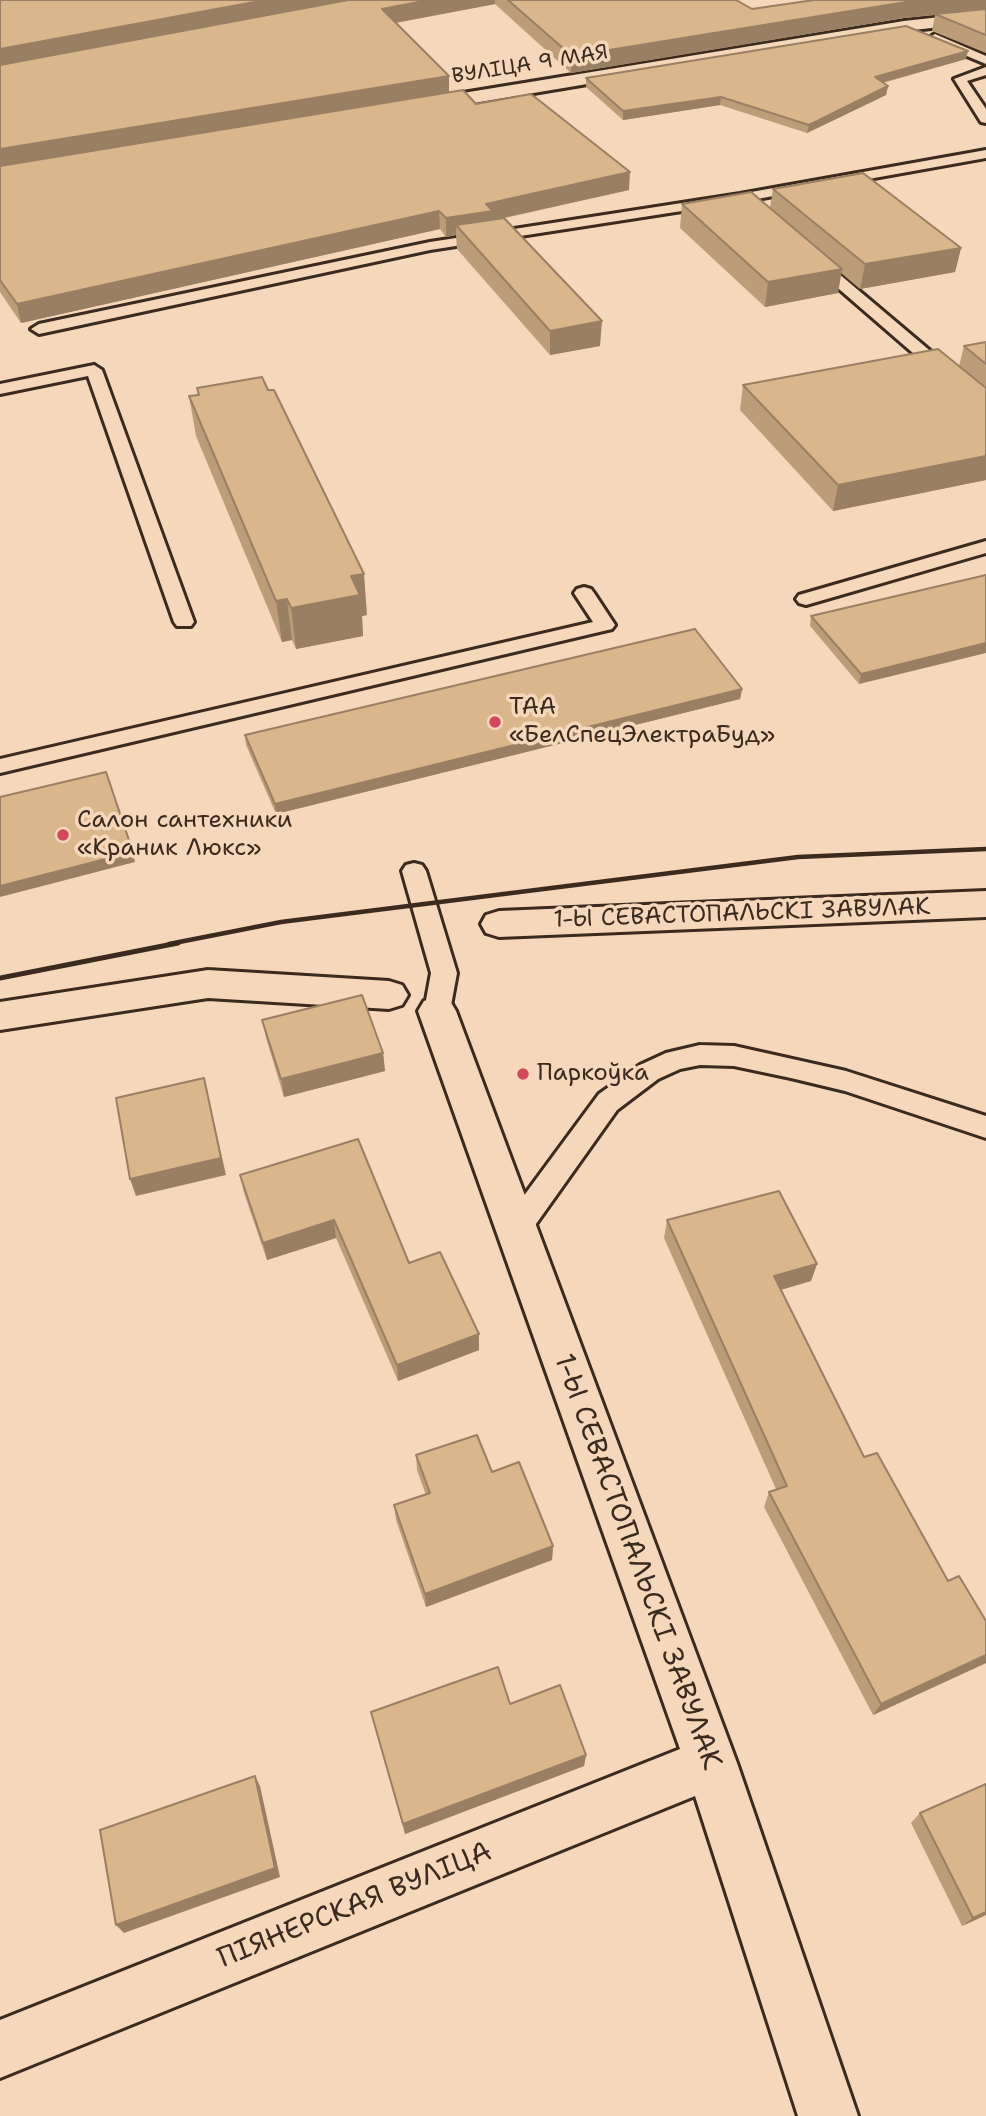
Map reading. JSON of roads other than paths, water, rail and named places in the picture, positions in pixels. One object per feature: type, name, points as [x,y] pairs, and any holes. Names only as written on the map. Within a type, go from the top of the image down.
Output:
[{"type":"street","name":"ВУЛІЦА 9 МАЯ","points":[[397,110],[904,26],[986,17]]},
{"type":"street","name":"1-Ы СЕВАСТОПАЛЬСКІ ЗАВУЛАК","points":[[499,924],[986,904]]},
{"type":"street","points":[[0,1016],[208,984],[389,996]]},
{"type":"street","name":"1-Ы СЕВАСТОПАЛЬСКІ ЗАВУЛАК","points":[[437,1011],[710,1763],[828,2116]]},
{"type":"street","name":"ПІЯНЕРСКАЯ ВУЛІЦА","points":[[0,2049],[710,1763]]},
{"type":"lane","points":[[904,26],[986,60]]},
{"type":"lane","points":[[986,71],[960,79],[986,119]]},
{"type":"lane","points":[[38,329],[430,246],[740,198],[986,154]]},
{"type":"lane","points":[[740,198],[761,215]]},
{"type":"lane","points":[[802,250],[986,407]]},
{"type":"lane","points":[[0,389],[94,370],[184,622]]},
{"type":"lane","points":[[806,599],[986,547]]},
{"type":"lane","points":[[0,766],[605,625],[584,593]]},
{"type":"lane","points":[[414,871],[444,973],[437,1011]]},
{"type":"lane","points":[[516,1229],[608,1102],[649,1072],[675,1060],[701,1055],[734,1056],[768,1063],[846,1081],[986,1126]]},
{"type":"railway","points":[[169,944],[281,922],[798,857],[986,849]]},
{"type":"railway","points":[[0,978],[178,943]]},
{"type":"place","name":"ТАА «БелСпецЭлектраБуд»","points":[[495,722]]},
{"type":"place","name":"Салон сантехники «Краник Люкс»","points":[[63,835]]},
{"type":"place","name":"Паркоўка","points":[[523,1074]]}]
